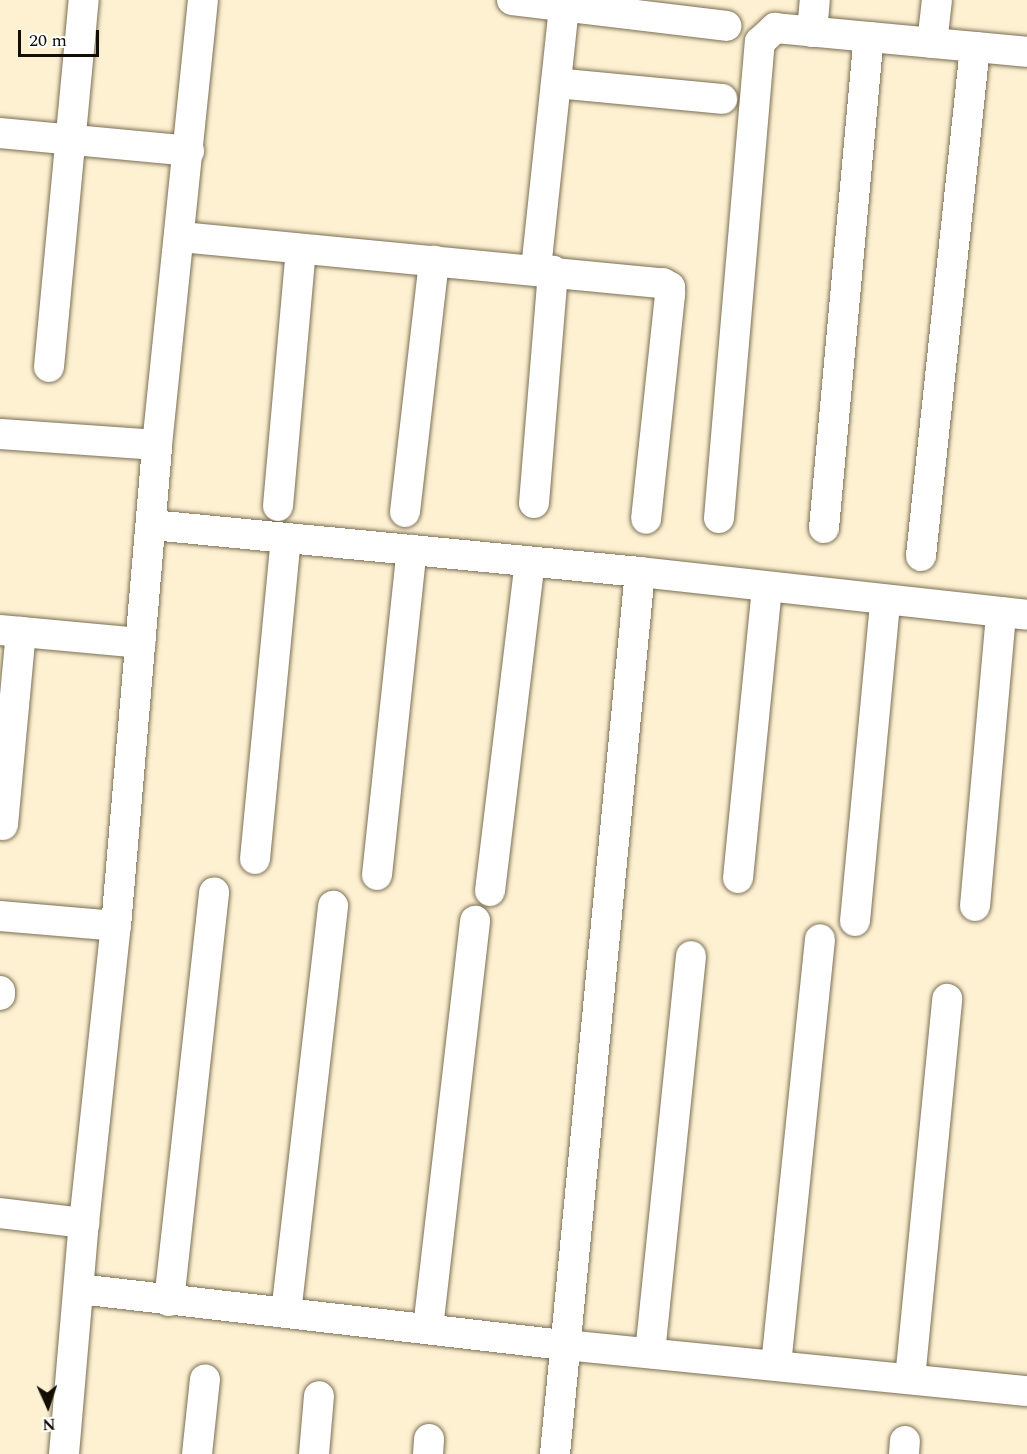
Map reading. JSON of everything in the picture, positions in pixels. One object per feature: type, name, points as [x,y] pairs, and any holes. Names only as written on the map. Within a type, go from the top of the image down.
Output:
[{"type":"street","points":[[49,368],[84,0]]},
{"type":"street","points":[[64,1454],[84,1223],[116,926],[152,525],[157,445],[181,237],[203,0]]},
{"type":"street","points":[[512,0],[726,26]]},
{"type":"street","points":[[812,32],[815,0]]},
{"type":"street","points":[[932,43],[937,0]]},
{"type":"street","points":[[534,503],[544,270],[556,83],[564,6]]},
{"type":"street","points":[[719,518],[760,42],[775,28],[1027,52]]},
{"type":"street","points":[[824,528],[869,37]]},
{"type":"street","points":[[921,556],[975,47]]},
{"type":"street","points":[[556,83],[722,99]]},
{"type":"street","points":[[0,133],[189,151]]},
{"type":"street","points":[[181,237],[544,270],[663,283],[670,287],[646,519]]},
{"type":"street","points":[[278,506],[301,249]]},
{"type":"street","points":[[405,512],[434,261]]},
{"type":"street","points":[[0,434],[157,445]]},
{"type":"street","points":[[152,525],[640,572],[1014,614],[975,906]]},
{"type":"street","points":[[255,859],[286,538]]},
{"type":"street","points":[[377,875],[412,550]]},
{"type":"street","points":[[490,891],[530,562]]},
{"type":"street","points":[[555,1454],[640,572]]},
{"type":"street","points":[[738,878],[767,587]]},
{"type":"street","points":[[855,921],[885,601]]},
{"type":"street","points":[[3,825],[11,631],[140,643]]},
{"type":"street","points":[[169,1301],[214,892]]},
{"type":"street","points":[[286,1313],[333,906]]},
{"type":"street","points":[[0,916],[116,926]]},
{"type":"street","points":[[428,1328],[475,921]]},
{"type":"street","points":[[776,1365],[820,939]]},
{"type":"street","points":[[650,1353],[691,956]]},
{"type":"street","points":[[910,1379],[947,999]]},
{"type":"street","points":[[0,1213],[84,1223]]},
{"type":"street","points":[[79,1289],[565,1345],[1027,1390]]},
{"type":"street","points":[[197,1454],[205,1379]]},
{"type":"street","points":[[314,1454],[319,1396]]}]
